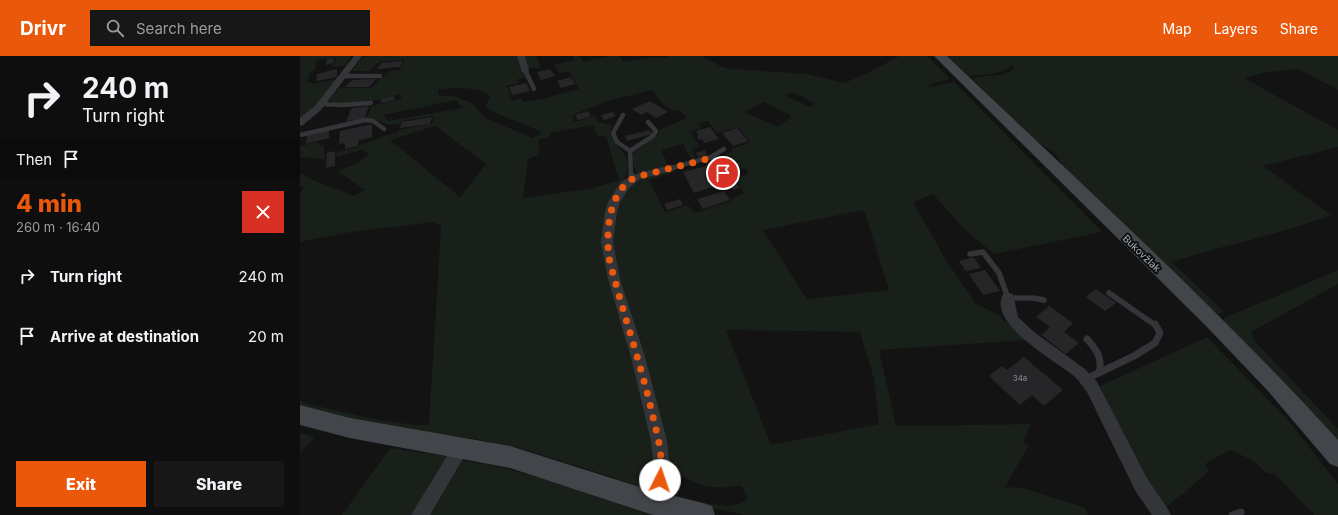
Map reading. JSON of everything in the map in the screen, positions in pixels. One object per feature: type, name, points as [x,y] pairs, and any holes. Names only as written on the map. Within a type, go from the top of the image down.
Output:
[{"type":"main road","name":"Bukovžlak","points":[[940,56],[1214,323],[1274,384],[1338,456]]},
{"type":"main road","points":[[300,415],[350,428],[510,456],[650,502],[703,515]]},
{"type":"street","points":[[300,123],[321,104],[358,56]]},
{"type":"street","points":[[522,56],[526,70]]},
{"type":"street","points":[[650,502],[660,480],[662,469],[659,441],[646,388],[614,279],[607,242],[611,212],[618,194],[631,180],[671,168]]},
{"type":"street","points":[[1008,298],[1009,311],[1013,320],[1029,336],[1086,379],[1092,387],[1142,486],[1162,515]]},
{"type":"street","points":[[420,515],[461,448]]},
{"type":"lane","points":[[526,70],[534,89]]},
{"type":"lane","points":[[343,76],[380,76]]},
{"type":"lane","points":[[321,104],[342,106],[371,103]]},
{"type":"lane","points":[[623,115],[613,133],[617,142],[630,151]]},
{"type":"lane","points":[[300,135],[365,120],[373,121],[384,129]]},
{"type":"lane","points":[[631,180],[632,173],[629,156],[630,151],[653,136],[656,131],[648,122]]},
{"type":"lane","points":[[671,168],[711,158],[724,149]]},
{"type":"lane","points":[[711,158],[723,165],[723,177],[728,186]]},
{"type":"lane","points":[[970,254],[982,252],[999,273],[1008,298],[1033,298],[1044,300]]},
{"type":"lane","points":[[1086,379],[1134,356],[1155,343],[1160,333],[1150,319],[1109,293]]},
{"type":"lane","points":[[1087,339],[1101,357],[1102,366],[1100,372]]},
{"type":"lane","points":[[1232,515],[1241,512]]},
{"type":"shaded area","points":[[300,56],[351,56],[346,65],[332,67],[337,57],[316,61],[315,70],[311,71],[307,83],[313,82],[313,84],[337,79],[314,107],[300,119]]},
{"type":"shaded area","points":[[363,56],[519,56],[521,65],[527,77],[518,79],[519,83],[507,86],[512,101],[522,98],[523,102],[542,99],[579,89],[569,71],[559,73],[554,65],[574,60],[573,56],[579,56],[583,62],[610,56],[619,56],[623,62],[653,57],[667,58],[668,56],[702,56],[722,67],[807,74],[844,83],[868,73],[899,56],[927,56],[950,79],[928,85],[930,87],[954,82],[1102,232],[994,254],[965,230],[933,194],[913,202],[946,260],[976,304],[996,313],[1025,340],[879,350],[896,426],[1031,424],[1023,442],[1029,445],[1005,487],[1023,488],[1086,508],[1088,515],[744,515],[668,497],[665,490],[667,466],[662,439],[634,329],[611,257],[613,213],[621,194],[634,180],[673,169],[675,172],[649,180],[665,212],[688,205],[694,213],[729,202],[735,197],[744,193],[736,179],[749,174],[745,168],[731,171],[724,160],[725,154],[732,152],[731,149],[750,142],[738,127],[717,133],[708,121],[698,123],[701,128],[690,132],[700,147],[692,149],[696,159],[692,161],[683,144],[661,150],[669,167],[640,174],[636,172],[631,157],[633,153],[658,135],[661,129],[687,118],[680,111],[675,111],[667,107],[652,90],[611,100],[572,115],[574,122],[595,116],[598,122],[612,125],[612,137],[627,159],[628,170],[612,200],[607,214],[604,240],[606,261],[611,282],[630,342],[652,426],[657,456],[657,468],[655,477],[651,483],[642,488],[523,449],[476,439],[336,419],[300,408],[300,400],[305,403],[367,417],[398,423],[429,425],[441,226],[434,222],[351,232],[300,242],[300,194],[304,187],[300,187],[300,175],[303,174],[313,180],[354,196],[365,190],[337,171],[356,164],[369,154],[362,150],[336,157],[337,152],[358,147],[383,136],[397,133],[398,130],[433,124],[433,116],[402,121],[400,124],[395,125],[366,119],[372,106],[401,99],[401,94],[356,104],[330,101],[339,88],[371,88],[390,71],[400,69],[405,60],[379,62],[369,71],[352,71]],"holes":[[[453,88],[478,90],[490,97],[486,106],[491,111],[542,132],[533,138],[485,118],[472,103],[454,96],[439,96],[438,90]],[[792,92],[815,103],[810,107],[786,96]],[[456,100],[462,108],[388,121],[383,115]],[[764,102],[791,116],[778,127],[744,112]],[[593,125],[597,136],[606,136],[619,180],[593,188],[523,198],[528,159],[539,155],[539,140],[549,137],[550,133]],[[435,126],[486,164],[460,197],[390,140]],[[864,210],[889,290],[807,299],[763,230]],[[726,330],[860,332],[874,379],[879,424],[771,445]],[[674,469],[697,484],[713,487],[741,486],[745,492],[746,501],[729,506],[720,506],[693,500],[676,495],[672,489],[670,479]]]},
{"type":"shaded area","points":[[523,56],[537,56],[540,68],[527,68]]},
{"type":"shaded area","points":[[947,56],[1338,56],[1338,90],[1298,69],[1263,73],[1244,78],[1338,130],[1338,147],[1263,166],[1331,215],[1272,234],[1172,262],[1224,312],[1218,314],[1214,313],[1065,169],[1055,153],[1035,140],[972,79],[982,76],[1006,74],[1014,67],[1011,66],[1002,72],[969,76]]},
{"type":"shaded area","points":[[318,142],[318,145],[324,145],[325,159],[300,157],[300,146]]},
{"type":"shaded area","points":[[1338,270],[1338,284],[1251,332],[1255,341],[1338,429],[1338,443],[1224,322],[1224,318]]},
{"type":"shaded area","points":[[1207,337],[1289,421],[1338,484],[1338,515],[1314,515],[1275,474],[1267,473],[1252,460],[1230,450],[1205,464],[1209,471],[1162,510],[1098,387]]},
{"type":"shaded area","points":[[300,433],[315,437],[300,453]]},
{"type":"shaded area","points":[[390,448],[450,457],[415,515],[342,515]]},
{"type":"shaded area","points":[[459,460],[509,469],[652,515],[424,515]]},
{"type":"building","points":[[335,58],[333,63],[326,65],[327,59]]},
{"type":"building","points":[[403,61],[400,67],[377,69],[381,63]]},
{"type":"building","points":[[337,69],[337,77],[316,81],[317,74]]},
{"type":"building","points":[[550,69],[555,76],[541,80],[537,72]]},
{"type":"building","points":[[571,77],[575,84],[561,88],[557,81]]},
{"type":"building","points":[[376,79],[369,87],[345,87],[352,80]]},
{"type":"building","points":[[526,83],[530,91],[512,95],[509,87]]},
{"type":"building","points":[[394,96],[395,100],[381,103],[381,99]]},
{"type":"building","points":[[650,101],[668,112],[656,118],[647,112],[641,115],[632,109]]},
{"type":"building","points":[[369,106],[364,119],[346,121],[352,108]]},
{"type":"building","points":[[588,111],[591,116],[578,120],[575,115]]},
{"type":"building","points":[[613,112],[616,116],[604,120],[601,115]]},
{"type":"building","points":[[432,117],[430,124],[400,128],[402,122]]},
{"type":"building","points":[[372,124],[372,137],[359,140],[358,146],[345,149],[345,143],[339,144],[340,131]]},
{"type":"building","points":[[710,127],[719,139],[704,143],[702,139],[699,140],[697,136],[699,136],[696,131]]},
{"type":"building","points":[[737,128],[748,141],[733,146],[722,133]]},
{"type":"building","points":[[329,130],[329,138],[306,144],[307,135]]},
{"type":"building","points":[[650,130],[652,134],[627,141],[625,136]]},
{"type":"building","points":[[705,150],[707,155],[698,157],[696,153]]},
{"type":"building","points":[[335,151],[335,166],[326,168],[327,153]]},
{"type":"building","points":[[714,164],[719,172],[705,176],[712,187],[694,193],[683,172]]},
{"type":"building","points":[[734,179],[740,188],[733,190],[727,182]]},
{"type":"building","points":[[724,191],[730,200],[703,209],[697,199]]},
{"type":"building","points":[[680,199],[683,205],[667,210],[664,204]]},
{"type":"building","points":[[974,257],[981,268],[966,271],[959,261]]},
{"type":"building","points":[[985,270],[1000,291],[983,295],[969,274]]},
{"type":"building","points":[[1096,289],[1116,303],[1105,311],[1086,297]]},
{"type":"building","points":[[1049,306],[1073,323],[1064,332],[1079,343],[1066,354],[1041,335],[1050,327],[1036,317]]},
{"type":"building","points":[[1024,357],[1063,390],[1044,406],[1032,395],[1020,405],[989,376],[1002,366],[1007,370]]},
{"type":"route","points":[[660,480],[662,469],[659,441],[650,403],[609,258],[607,242],[611,212],[618,194],[631,180],[636,177],[711,158],[723,165],[723,173]]}]
